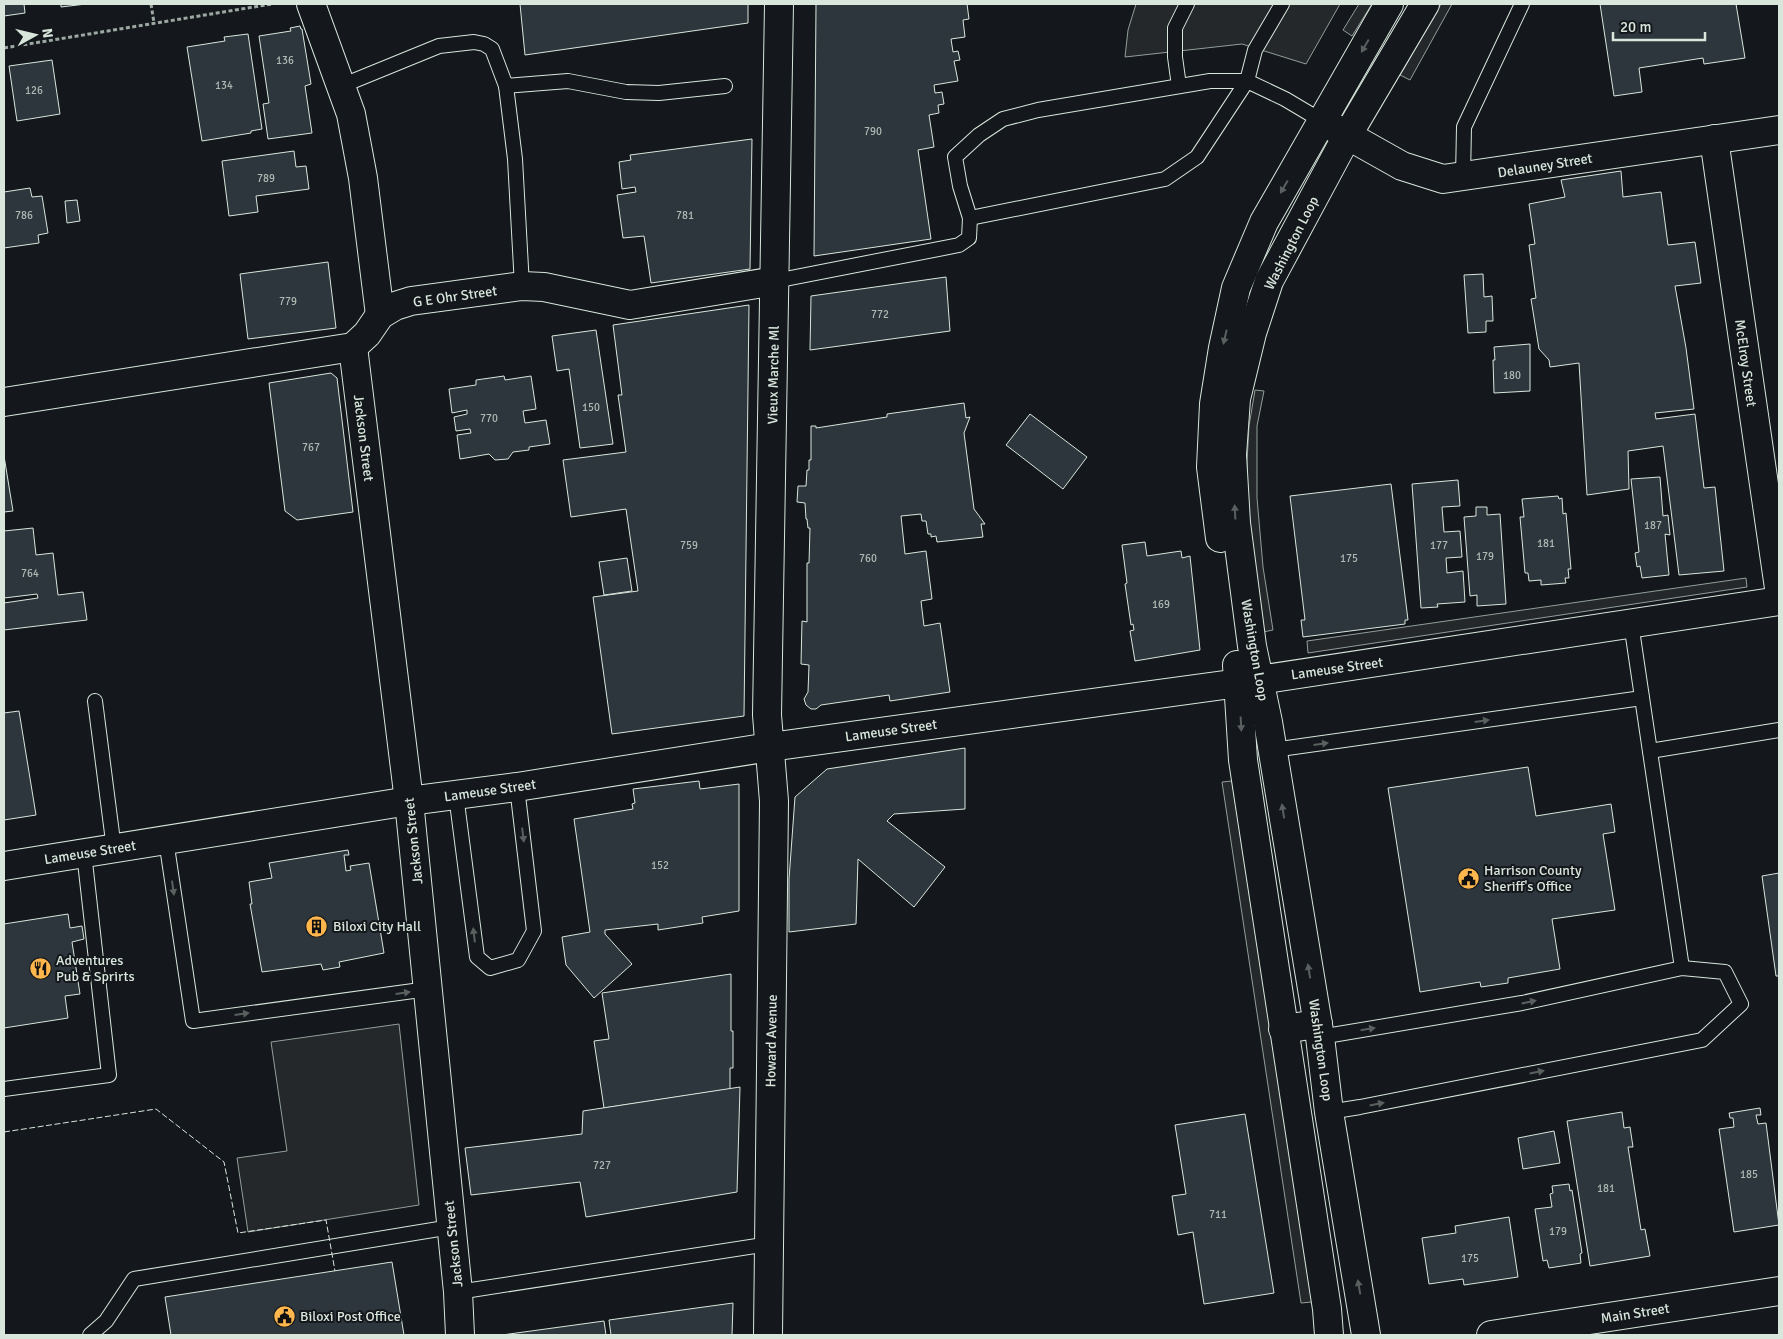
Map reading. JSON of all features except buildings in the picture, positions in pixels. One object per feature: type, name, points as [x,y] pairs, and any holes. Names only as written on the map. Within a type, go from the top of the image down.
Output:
[{"type":"street","points":[[311,4],[351,114],[363,178],[380,315]]},
{"type":"street","name":"Vieux Marche Ml","points":[[770,747],[767,715],[778,4]]},
{"type":"street","name":"Washington Loop","points":[[1366,1335],[1329,1112],[1319,1030],[1265,703],[1249,681],[1211,467],[1214,404],[1223,348],[1236,288],[1264,222],[1389,4]]},
{"type":"street","name":"Washington Loop","points":[[1329,1335],[1243,760],[1252,646],[1236,523],[1232,455],[1236,399],[1252,333],[1269,281],[1347,136],[1425,4]]},
{"type":"street","name":"Delauney Street","points":[[1322,121],[1402,166],[1443,179],[1779,130]]},
{"type":"street","name":"McElroy Street","points":[[1714,139],[1779,588]]},
{"type":"street","name":"G E Ohr Street","points":[[353,347],[367,334],[380,315],[395,306],[411,301],[522,286],[544,287],[630,305],[775,281]]},
{"type":"street","points":[[4,402],[353,347]]},
{"type":"street","name":"Jackson Street","points":[[353,347],[409,801],[458,1292],[460,1335]]},
{"type":"street","name":"Lameuse Street","points":[[4,866],[409,801],[517,787],[770,747],[1249,681],[1779,601]]},
{"type":"street","name":"Howard Avenue","points":[[768,1335],[774,801],[770,747]]},
{"type":"street","points":[[1284,1029],[1319,1030]]},
{"type":"street","name":"Main Street","points":[[1491,1335],[1779,1291]]},
{"type":"lane","points":[[1180,86],[1175,57],[1175,28],[1187,4]]},
{"type":"lane","points":[[970,218],[1164,179],[1197,157],[1248,81],[1255,50],[1282,4]]},
{"type":"lane","points":[[1463,177],[1464,126],[1522,4]]},
{"type":"lane","points":[[341,86],[439,46],[474,42],[484,44],[492,49],[506,86],[515,159],[522,286]]},
{"type":"lane","points":[[506,86],[568,81],[626,92],[659,93],[725,86]]},
{"type":"lane","points":[[775,281],[959,245],[969,238],[970,218],[960,186],[955,157],[979,135],[1003,119],[1038,110],[1210,81],[1248,81],[1285,99],[1322,121]]},
{"type":"lane","points":[[1631,623],[1682,968]]},
{"type":"lane","points":[[1273,750],[1642,698]]},
{"type":"lane","points":[[95,700],[114,849]]},
{"type":"lane","points":[[1650,751],[1779,730]]},
{"type":"lane","points":[[456,795],[477,957],[490,968],[518,960],[534,931],[517,787]]},
{"type":"lane","points":[[166,840],[193,1021],[428,989]]},
{"type":"lane","points":[[4,1089],[109,1075],[84,854]]},
{"type":"lane","points":[[1319,1030],[1522,1003],[1682,968],[1725,972],[1741,1004],[1702,1040],[1329,1112]]},
{"type":"lane","points":[[90,1335],[106,1321],[134,1279],[451,1227]]},
{"type":"lane","points":[[458,1292],[769,1244]]},
{"type":"path","points":[[151,4],[154,23]]},
{"type":"path","points":[[4,48],[272,4]]},
{"type":"shaded area","points":[[1136,4],[1340,4],[1306,64],[1242,44],[1125,57],[1128,30]]},
{"type":"shaded area","points":[[1359,4],[1372,4],[1352,36],[1343,30]]},
{"type":"shaded area","points":[[1441,4],[1452,4],[1410,80],[1400,75]]},
{"type":"shaded area","points":[[1255,390],[1264,391],[1257,426],[1257,498],[1263,567],[1273,630],[1263,632],[1254,568],[1248,500],[1247,462],[1249,426]]},
{"type":"shaded area","points":[[1746,578],[1747,587],[1308,653],[1307,641]]},
{"type":"shaded area","points":[[1232,781],[1312,1302],[1301,1303],[1222,782]]},
{"type":"shaded area","points":[[399,1024],[419,1205],[248,1232],[237,1158],[287,1151],[271,1042]]},
{"type":"fence","points":[[4,1132],[156,1109],[224,1162],[238,1233],[326,1220],[335,1271]]},
{"type":"place","name":"Harrison County Sheriff's Office","points":[[1468,878]]},
{"type":"place","name":"Biloxi City Hall","points":[[317,926]]},
{"type":"place","name":"Adventures Pub & Sprirts","points":[[40,968]]},
{"type":"place","name":"Biloxi Post Office","points":[[284,1316]]}]
